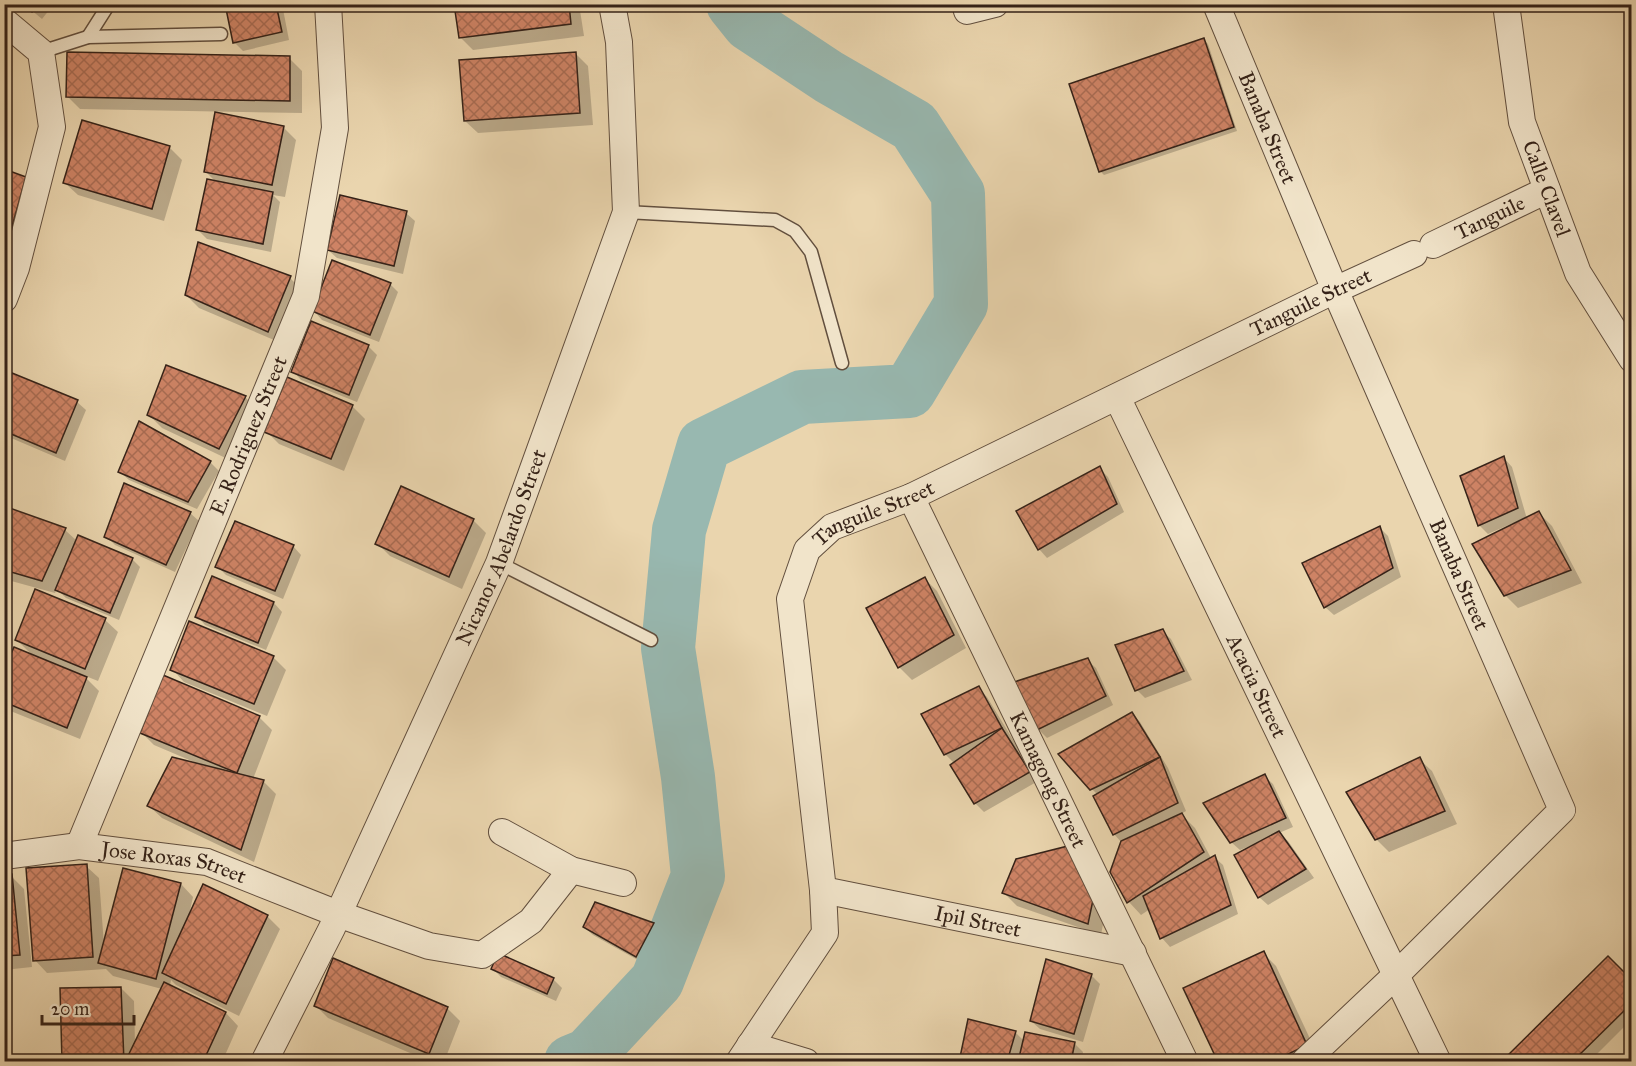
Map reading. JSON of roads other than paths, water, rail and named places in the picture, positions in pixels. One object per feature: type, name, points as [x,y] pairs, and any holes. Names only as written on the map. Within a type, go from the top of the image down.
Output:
[{"type":"street","name":"E. Rodriguez Street","points":[[79,846],[306,296],[335,128],[328,4]]},
{"type":"street","name":"Nicanor Abelardo Street","points":[[264,1062],[338,914],[499,563],[626,212],[619,42],[612,4]]},
{"type":"street","points":[[966,8],[995,4]]},
{"type":"street","name":"Banaba Street","points":[[1216,4],[1335,290],[1562,810],[1395,976],[1304,1062]]},
{"type":"street","name":"Calle Clavel","points":[[1506,4],[1522,122],[1578,273],[1632,359]]},
{"type":"street","points":[[4,21],[41,52],[52,127],[16,268],[4,299]]},
{"type":"street","name":"Tanguile","points":[[1423,250],[1547,190]]},
{"type":"street","name":"Tanguile Street","points":[[745,1053],[825,933],[823,890],[790,599],[807,550],[832,527],[910,497],[1335,290],[1423,250]]},
{"type":"street","name":"Acacia Street","points":[[1117,398],[1438,1062]]},
{"type":"street","name":"Kamagong Street","points":[[910,497],[1185,1062]]},
{"type":"street","points":[[502,832],[571,870],[623,884]]},
{"type":"street","name":"Jose Roxas Street","points":[[4,856],[79,846],[207,862],[338,914],[429,946],[482,955],[531,921],[571,870]]},
{"type":"street","name":"Ipil Street","points":[[823,890],[1133,953]]},
{"type":"street","points":[[745,1053],[806,1062]]},
{"type":"lane","points":[[88,37],[109,4]]},
{"type":"lane","points":[[41,52],[88,37],[221,34]]},
{"type":"lane","points":[[626,212],[775,220],[795,231],[811,252],[842,363]]},
{"type":"lane","points":[[499,563],[651,640]]},
{"type":"waterway","points":[[571,1062],[588,1055],[657,981],[698,876],[688,777],[668,648],[679,530],[704,445],[802,397],[909,391],[961,304],[958,194],[914,126],[829,77],[749,24],[733,4]]}]
